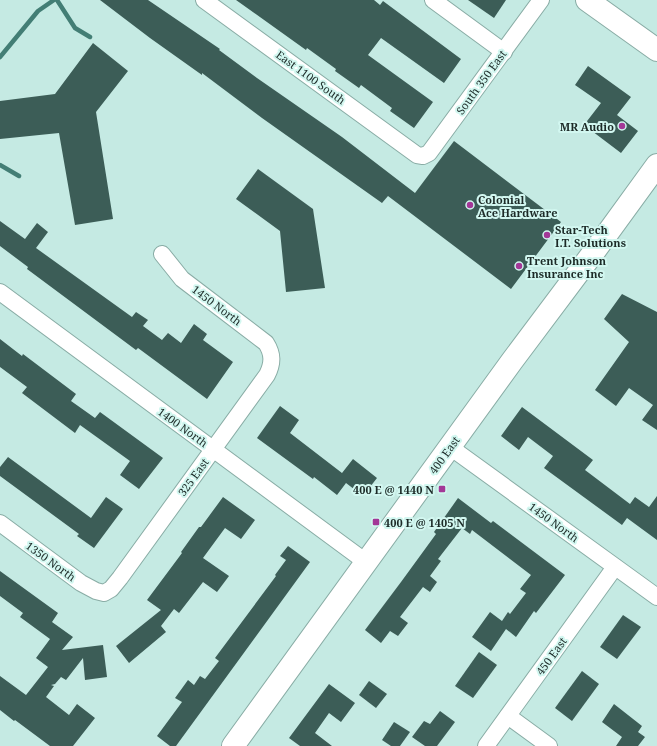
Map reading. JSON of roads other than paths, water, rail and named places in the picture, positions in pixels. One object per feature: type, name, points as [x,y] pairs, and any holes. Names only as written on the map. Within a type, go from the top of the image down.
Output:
[{"type":"main road","points":[[587,0],[657,50]]},
{"type":"main road","name":"400 East","points":[[239,744],[366,562],[657,165]]},
{"type":"street","name":"East 1100 South","points":[[204,0],[417,155]]},
{"type":"street","points":[[433,0],[504,52]]},
{"type":"street","name":"South 350 East","points":[[417,155],[423,156],[429,153],[541,0]]},
{"type":"street","name":"1450 North","points":[[162,254],[182,279],[261,338],[270,348],[272,355]]},
{"type":"street","name":"1400 North","points":[[0,292],[366,562]]},
{"type":"street","name":"325 East","points":[[104,593],[120,578],[267,375],[270,369],[272,355]]},
{"type":"street","name":"1450 North","points":[[450,446],[657,597]]},
{"type":"street","name":"1350 North","points":[[0,523],[81,583],[96,591],[104,593]]},
{"type":"street","name":"450 East","points":[[486,746],[616,567]]},
{"type":"street","points":[[508,716],[549,746]]},
{"type":"waterway","points":[[0,57],[38,11],[54,0]]},
{"type":"waterway","points":[[57,0],[75,28],[90,37]]},
{"type":"waterway","points":[[0,165],[19,176]]},
{"type":"place","name":"MR Audio","points":[[622,126]]},
{"type":"place","name":"Colonial Ace Hardware","points":[[470,205]]},
{"type":"place","name":"Star-Tech I.T. Solutions","points":[[547,235]]},
{"type":"place","name":"Trent Johnson Insurance Inc","points":[[519,266]]},
{"type":"place","name":"400 E @ 1440 N","points":[[442,489]]},
{"type":"place","name":"400 E @ 1405 N","points":[[376,522]]}]
